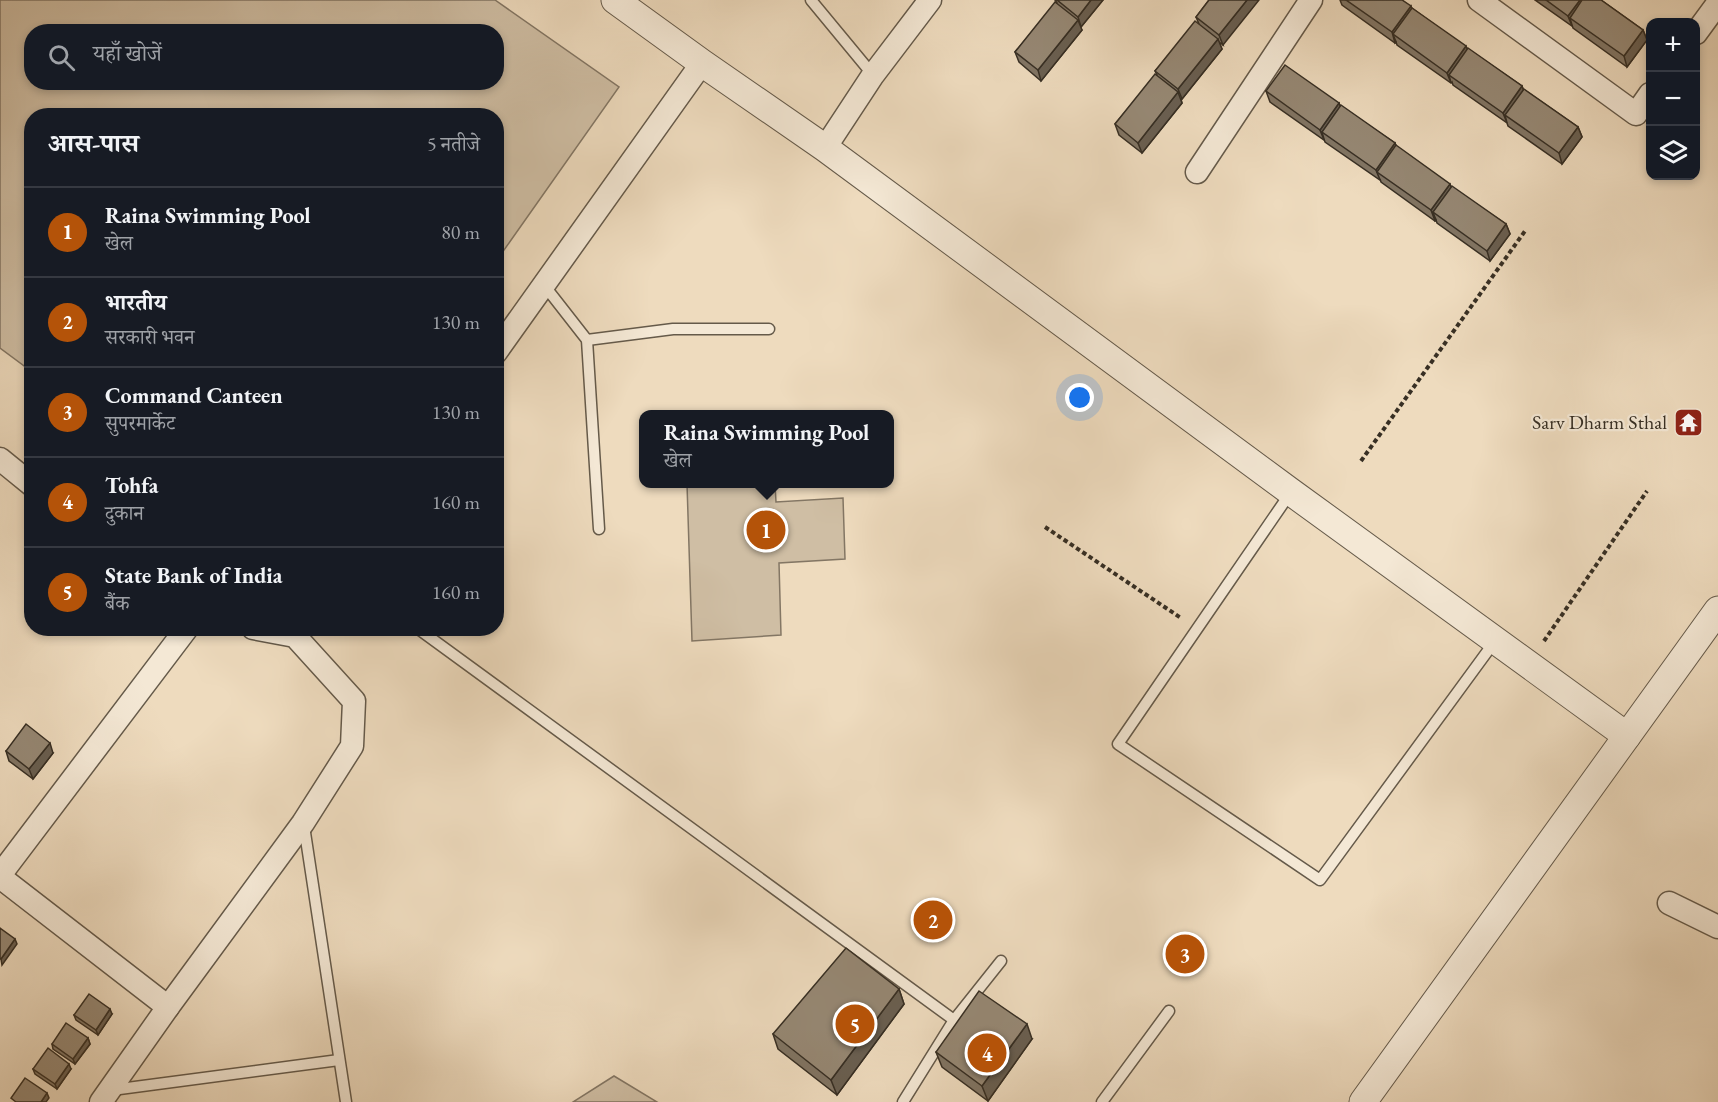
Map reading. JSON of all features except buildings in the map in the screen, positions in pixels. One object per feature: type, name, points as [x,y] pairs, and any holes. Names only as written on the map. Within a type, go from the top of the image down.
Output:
[{"type":"street","points":[[615,0],[825,148],[1291,492],[1627,736]]},
{"type":"street","points":[[825,148],[873,75],[930,0]]},
{"type":"street","points":[[1197,172],[1311,0]]},
{"type":"street","points":[[1479,0],[1636,114],[1646,100]]},
{"type":"street","points":[[1700,26],[1718,3]]},
{"type":"street","points":[[504,341],[702,63]]},
{"type":"street","points":[[0,459],[24,478]]},
{"type":"street","points":[[1363,1102],[1718,610]]},
{"type":"street","points":[[168,1007],[0,876],[181,636]]},
{"type":"street","points":[[105,1096],[303,823],[352,746],[354,701],[300,636]]},
{"type":"street","points":[[1669,903],[1718,927]]},
{"type":"lane","points":[[811,0],[873,75]]},
{"type":"lane","points":[[544,285],[587,340],[599,529]]},
{"type":"lane","points":[[587,340],[673,329],[769,329]]},
{"type":"lane","points":[[1291,492],[1118,744],[1320,880],[1496,640]]},
{"type":"lane","points":[[428,636],[954,1020]]},
{"type":"lane","points":[[303,823],[346,1102]]},
{"type":"lane","points":[[903,1102],[954,1020],[1001,961]]},
{"type":"lane","points":[[1102,1102],[1169,1011]]},
{"type":"lane","points":[[105,1096],[339,1060]]},
{"type":"path","points":[[1360,460],[1525,231]]},
{"type":"path","points":[[1528,664],[1647,491]]},
{"type":"path","points":[[1044,527],[1197,629]]},
{"type":"shaded area","points":[[0,0],[495,0],[619,87],[504,250],[504,108],[24,108],[24,366],[0,348]]},
{"type":"shaded area","points":[[687,488],[775,488],[776,502],[843,498],[845,559],[779,563],[781,635],[692,641]]},
{"type":"shaded area","points":[[614,1076],[657,1102],[573,1102]]},
{"type":"place","name":"Sarv Dharm Sthal","points":[[1688,422]]},
{"type":"place","name":"Raina Swimming Pool","points":[[766,530]]},
{"type":"place","name":"भारतीय","points":[[933,920]]},
{"type":"place","name":"Command Canteen","points":[[1185,954]]},
{"type":"place","name":"State Bank of India","points":[[855,1024]]},
{"type":"place","name":"Tohfa","points":[[987,1053]]}]
